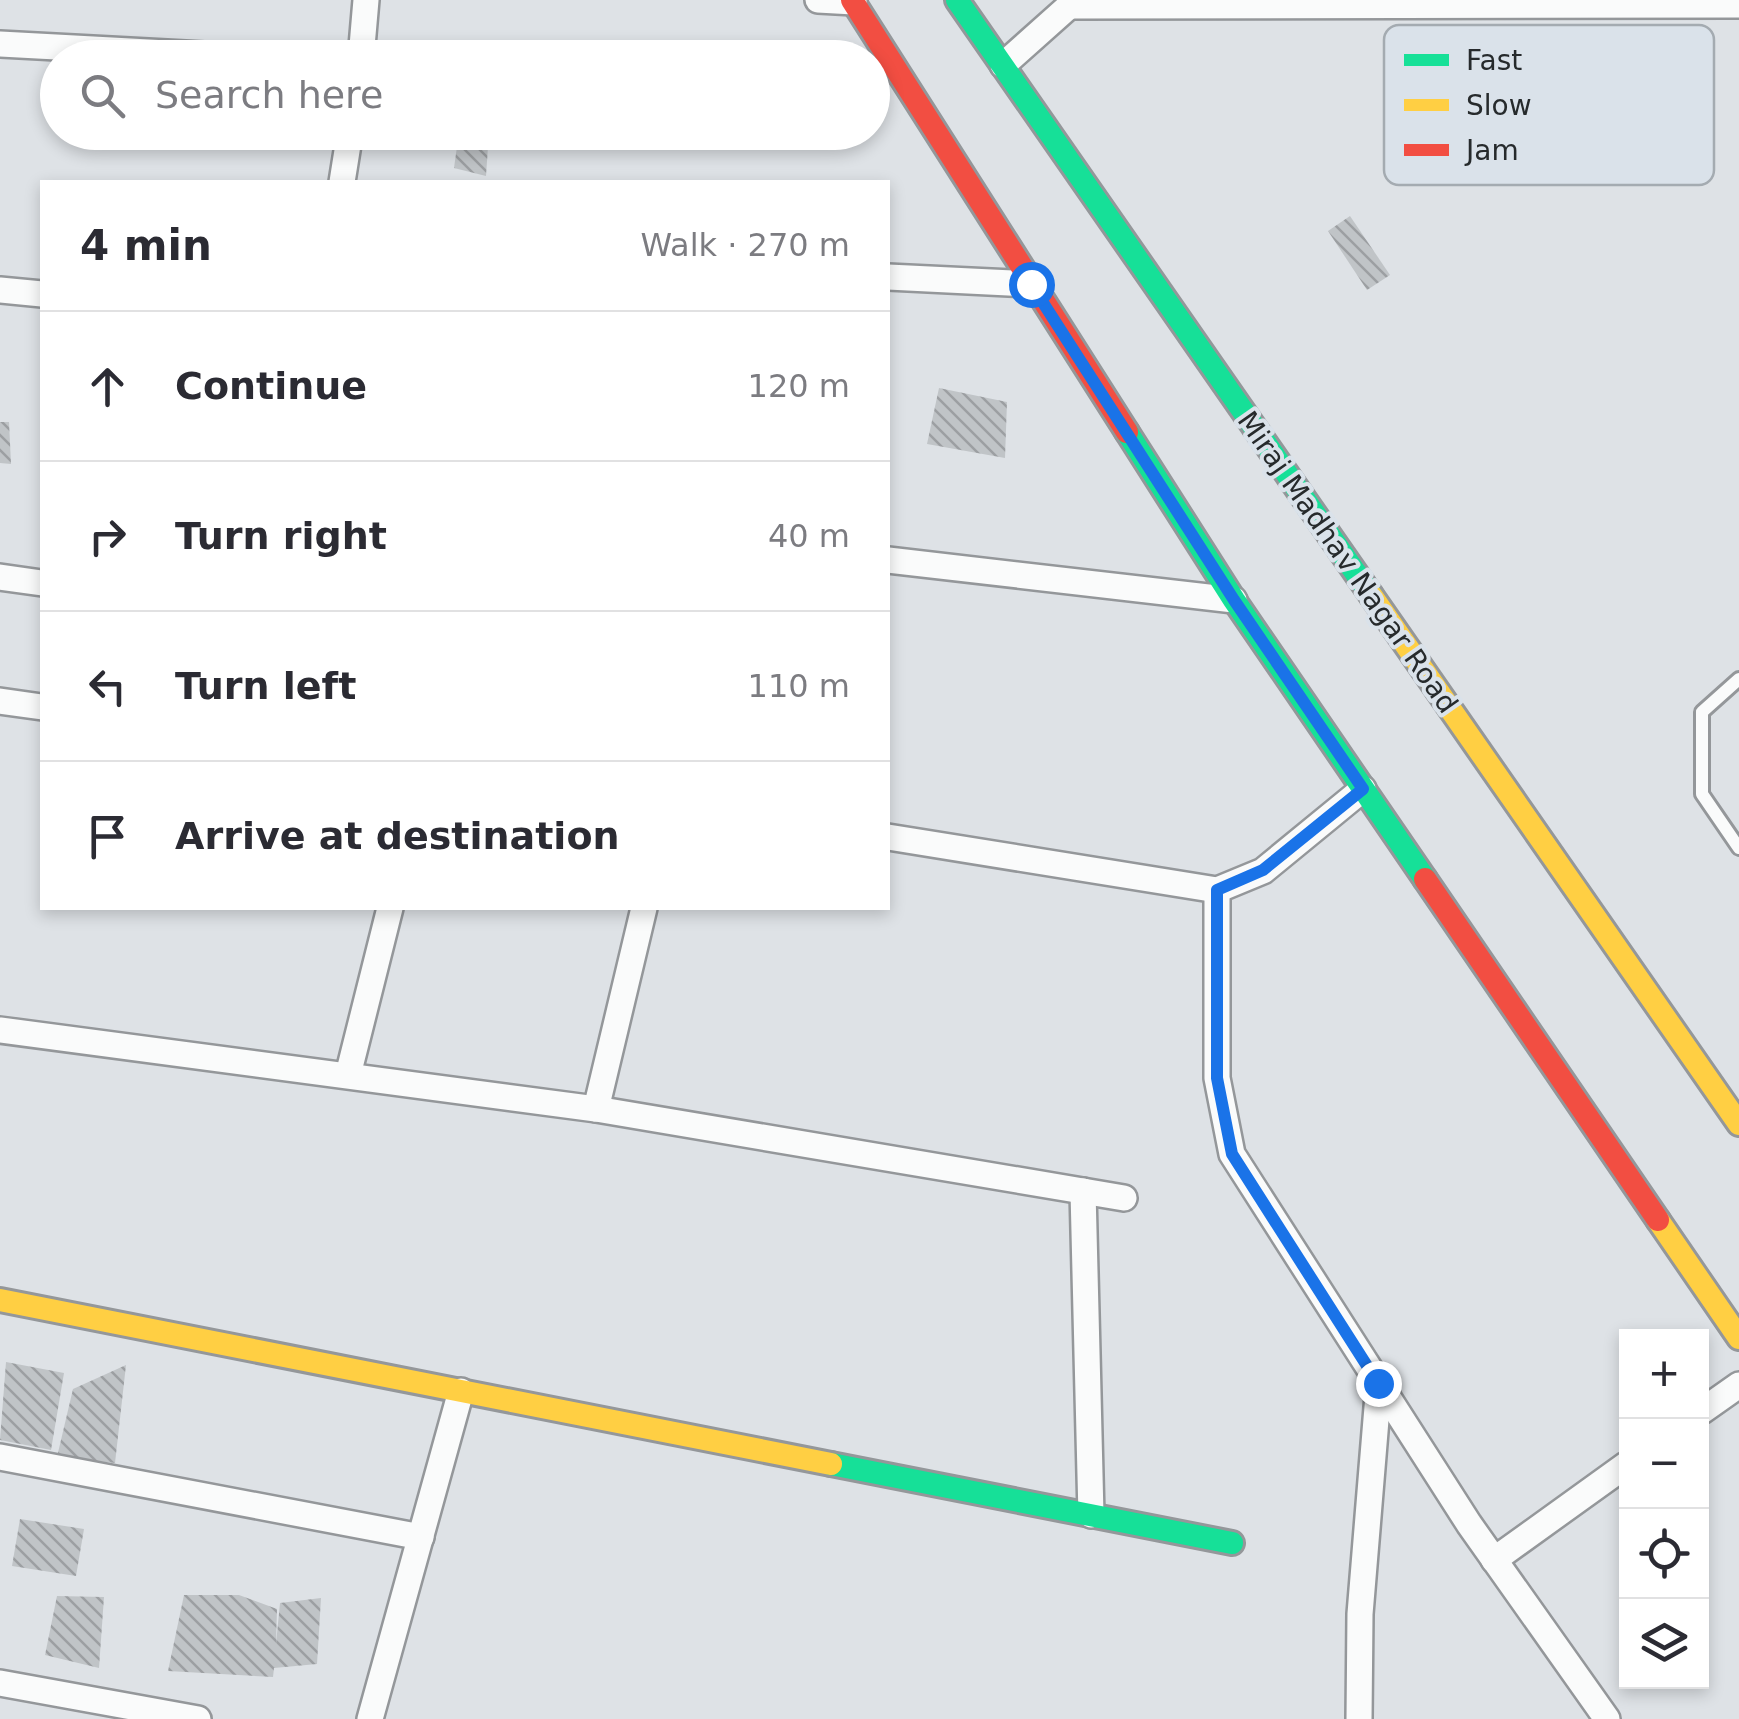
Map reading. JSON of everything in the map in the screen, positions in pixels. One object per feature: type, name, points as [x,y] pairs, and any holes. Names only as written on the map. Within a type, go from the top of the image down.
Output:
[{"type":"street","points":[[363,40],[366,0]]},
{"type":"street","points":[[818,0],[853,1],[878,40]]},
{"type":"street","name":"Miraj Madhav Nagar Road","points":[[958,0],[1739,1124]]},
{"type":"street","points":[[1003,65],[1072,3],[1739,5]]},
{"type":"street","points":[[0,44],[40,46]]},
{"type":"street","points":[[890,60],[1234,600],[1739,1338]]},
{"type":"street","points":[[342,180],[347,150]]},
{"type":"street","points":[[890,277],[1031,284]]},
{"type":"street","points":[[0,290],[40,294]]},
{"type":"street","points":[[890,560],[1234,600]]},
{"type":"street","points":[[0,577],[40,583]]},
{"type":"street","points":[[0,700],[40,707]]},
{"type":"street","points":[[890,837],[1217,890],[1263,870],[1363,789]]},
{"type":"street","points":[[1217,890],[1217,1078],[1232,1154],[1494,1560],[1607,1719]]},
{"type":"street","points":[[348,1076],[390,910]]},
{"type":"street","points":[[596,1108],[644,910]]},
{"type":"street","points":[[0,1030],[596,1108],[1124,1198]]},
{"type":"street","points":[[1083,1191],[1092,1515]]},
{"type":"street","points":[[0,1300],[1232,1543]]},
{"type":"street","points":[[1360,1719],[1360,1614],[1378,1383]]},
{"type":"street","points":[[1709,1407],[1739,1384]]},
{"type":"street","points":[[370,1719],[461,1391]]},
{"type":"street","points":[[0,1456],[421,1536]]},
{"type":"street","points":[[1494,1560],[1619,1470]]},
{"type":"street","points":[[0,1683],[132,1713],[198,1719]]},
{"type":"lane","points":[[1739,679],[1702,712],[1702,794],[1739,848]]},
{"type":"building","points":[[456,150],[488,150],[486,176],[454,168]]},
{"type":"building","points":[[1350,216],[1390,275],[1367,290],[1328,231]]},
{"type":"building","points":[[939,388],[1007,402],[1005,458],[927,444]]},
{"type":"building","points":[[0,422],[9,422],[11,464],[0,463]]},
{"type":"building","points":[[6,1362],[64,1373],[51,1450],[0,1440]]},
{"type":"building","points":[[126,1365],[115,1463],[57,1457],[73,1389]]},
{"type":"building","points":[[20,1519],[84,1529],[76,1576],[12,1566]]},
{"type":"building","points":[[184,1595],[239,1595],[277,1609],[276,1644],[280,1603],[321,1598],[317,1664],[274,1668],[273,1677],[168,1671]]},
{"type":"building","points":[[57,1596],[104,1597],[99,1668],[45,1655]]},
{"type":"traffic: fast","points":[[957,0],[1371,595]]},
{"type":"traffic: fast","points":[[1127,432],[1234,600],[1425,879]]},
{"type":"traffic: fast","points":[[831,1464],[1232,1543]]},
{"type":"traffic: slow","points":[[1371,595],[1739,1124]]},
{"type":"traffic: slow","points":[[1658,1220],[1739,1338]]},
{"type":"traffic: slow","points":[[0,1300],[831,1464]]},
{"type":"traffic: jam","points":[[852,0],[877,40]]},
{"type":"traffic: jam","points":[[890,60],[1127,432]]},
{"type":"traffic: jam","points":[[1425,879],[1658,1220]]},
{"type":"route","points":[[1031,284],[1234,600],[1363,789],[1263,870],[1217,890],[1217,1078],[1232,1154],[1378,1383]]}]
